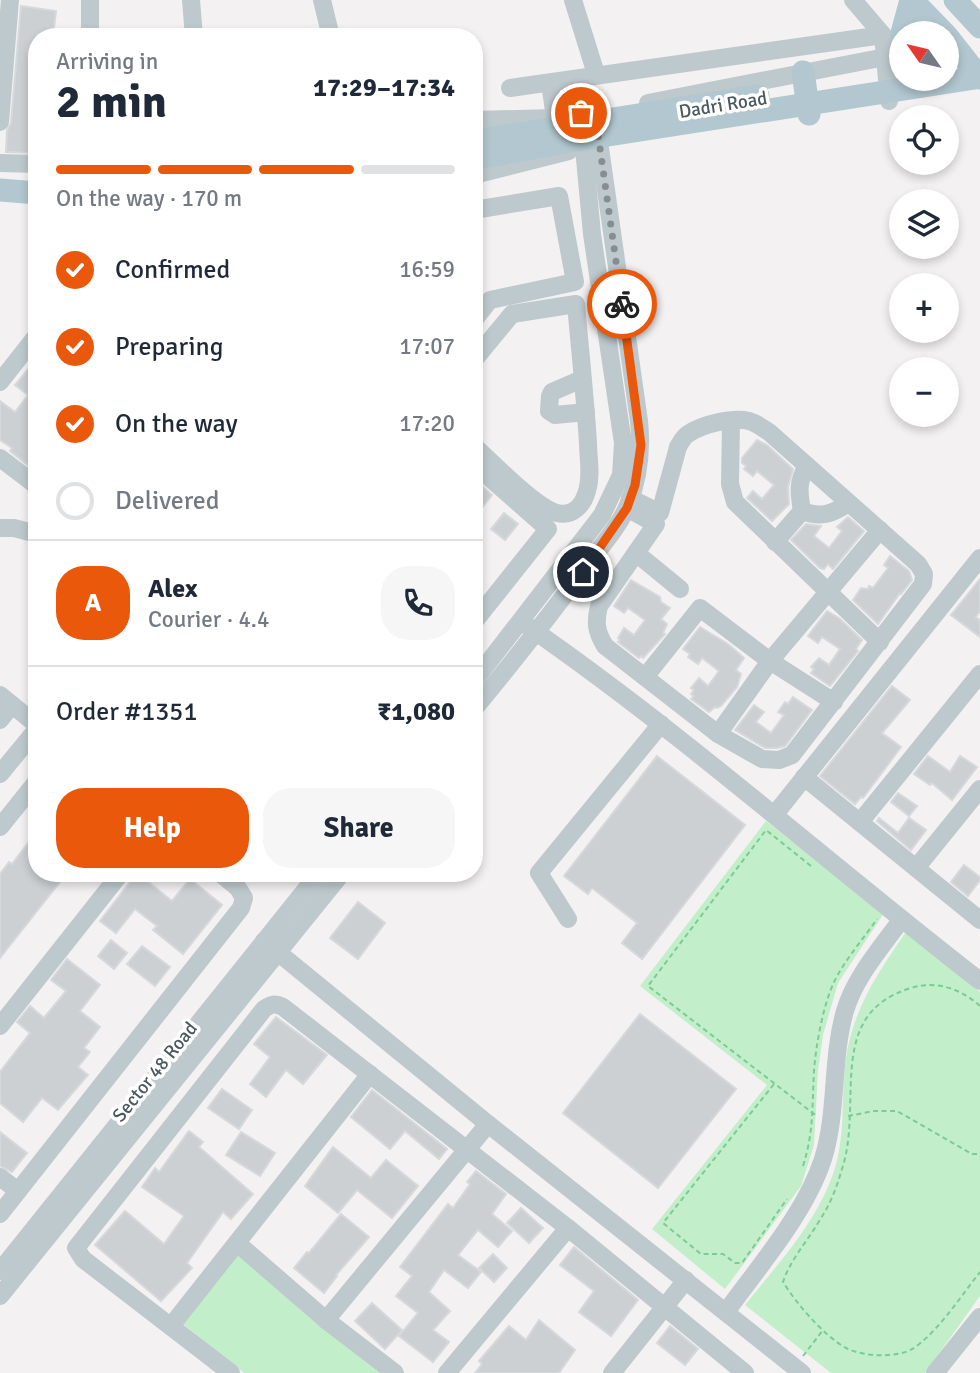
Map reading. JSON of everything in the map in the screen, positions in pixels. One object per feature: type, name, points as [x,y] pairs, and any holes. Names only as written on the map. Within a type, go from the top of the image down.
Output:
[{"type":"main road","points":[[904,21],[911,0],[930,21]]},
{"type":"main road","points":[[955,0],[980,27]]},
{"type":"main road","points":[[483,139],[889,50]]},
{"type":"main road","points":[[959,53],[980,77]]},
{"type":"main road","points":[[959,65],[980,61]]},
{"type":"main road","points":[[803,72],[809,114]]},
{"type":"main road","points":[[483,157],[570,141],[980,77]]},
{"type":"main road","points":[[0,177],[28,179]]},
{"type":"main road","points":[[0,190],[28,192]]},
{"type":"street","points":[[0,122],[10,0]]},
{"type":"street","points":[[90,0],[90,28]]},
{"type":"street","points":[[191,0],[193,28]]},
{"type":"street","points":[[322,0],[329,28]]},
{"type":"street","points":[[573,0],[596,74]]},
{"type":"street","points":[[853,0],[889,42]]},
{"type":"street","points":[[510,88],[596,74],[889,50]]},
{"type":"street","name":"Dadri Road","points":[[483,120],[555,118],[588,113],[803,72],[889,50]]},
{"type":"street","points":[[550,83],[555,118]]},
{"type":"street","name":"Dadri Road","points":[[483,173],[592,146],[980,87]]},
{"type":"street","points":[[889,101],[890,91]]},
{"type":"street","points":[[483,698],[537,633],[615,528],[629,503],[635,485],[641,445],[635,391],[588,113]]},
{"type":"street","points":[[483,670],[576,551],[613,496],[624,459],[592,234],[592,146]]},
{"type":"street","points":[[0,163],[28,164]]},
{"type":"street","points":[[483,209],[559,197],[575,282],[490,300],[483,309]]},
{"type":"street","points":[[0,199],[28,201]]},
{"type":"street","points":[[567,240],[592,234]]},
{"type":"street","points":[[483,349],[512,314],[576,304],[586,405],[589,478],[587,491],[577,509],[568,514],[557,513],[542,506],[483,454]]},
{"type":"street","points":[[0,382],[28,346]]},
{"type":"street","points":[[582,379],[552,392],[549,411],[555,415],[616,394],[635,391]]},
{"type":"street","points":[[746,420],[757,424],[880,530],[918,564],[924,574],[918,592],[792,755],[779,760],[762,759],[718,734],[605,646],[597,634],[595,622],[599,606],[656,524],[629,503],[660,513],[678,447],[683,438],[698,428],[746,420]]},
{"type":"street","points":[[731,421],[731,492],[735,502],[880,642]]},
{"type":"street","points":[[0,458],[28,479]]},
{"type":"street","points":[[802,511],[798,491],[800,476],[807,467]]},
{"type":"street","points":[[483,472],[548,529],[483,611]]},
{"type":"street","points":[[802,511],[815,516],[834,513],[848,503]]},
{"type":"street","points":[[775,542],[802,511]]},
{"type":"street","points":[[0,528],[28,532]]},
{"type":"street","points":[[718,734],[770,661],[880,530]]},
{"type":"street","points":[[636,553],[680,589]]},
{"type":"street","points":[[775,814],[980,558]]},
{"type":"street","points":[[645,677],[700,608],[770,661],[834,702]]},
{"type":"street","points":[[522,622],[661,724],[980,981]]},
{"type":"street","points":[[860,822],[980,674]]},
{"type":"street","points":[[0,720],[6,700],[28,719]]},
{"type":"street","points":[[568,919],[539,873],[661,724]]},
{"type":"street","points":[[0,774],[28,738]]},
{"type":"street","points":[[804,777],[978,916]]},
{"type":"street","points":[[916,868],[980,789]]},
{"type":"street","points":[[0,827],[28,792]]},
{"type":"street","points":[[0,1026],[114,882]]},
{"type":"street","points":[[0,1214],[241,908],[244,898],[232,882]]},
{"type":"street","name":"Sector 48 Road","points":[[0,1271],[313,882]]},
{"type":"street","name":"Sector 48 Road","points":[[0,1296],[335,882]]},
{"type":"street","points":[[726,1312],[805,1199],[822,1161],[822,1116],[845,1009],[859,981],[901,920]]},
{"type":"street","points":[[264,941],[488,1124],[799,1370]]},
{"type":"street","points":[[231,1373],[83,1259],[76,1248],[270,1005],[276,1004],[284,1007],[568,1228],[745,1373]]},
{"type":"street","points":[[171,1326],[370,1074]]},
{"type":"street","points":[[326,1320],[488,1124]]},
{"type":"street","points":[[0,1177],[18,1191]]},
{"type":"street","points":[[447,1373],[568,1228]]},
{"type":"street","points":[[237,1243],[326,1320],[395,1373]]},
{"type":"street","points":[[612,1373],[686,1280]]},
{"type":"street","points":[[935,1373],[980,1317]]},
{"type":"path","points":[[817,870],[766,830],[648,986],[774,1084],[822,1116],[897,1111],[972,1154],[980,1154]]},
{"type":"path","points":[[801,1174],[822,1116],[814,1070],[819,1034],[834,981],[877,918]]},
{"type":"path","points":[[980,1006],[967,994],[945,986],[915,986],[896,993],[878,1005],[863,1022],[856,1036],[852,1116],[845,1160],[834,1194],[821,1219],[789,1264],[783,1282],[794,1300],[844,1347],[860,1353],[903,1354],[929,1335],[980,1272]]},
{"type":"path","points":[[774,1084],[663,1223],[701,1254],[723,1254],[735,1263],[742,1263],[790,1195]]},
{"type":"path","points":[[799,1370],[824,1329]]},
{"type":"green space","points":[[766,821],[884,913],[838,983],[823,1035],[814,1145],[801,1186],[725,1289],[652,1229],[767,1085],[640,986]]},
{"type":"green space","points":[[906,932],[980,992],[980,1296],[925,1373],[831,1373],[745,1305],[803,1231],[830,1182],[839,1154],[845,1066],[853,1028],[866,995]]},
{"type":"green space","points":[[238,1255],[383,1373],[244,1373],[183,1324]]},
{"type":"building","points":[[21,6],[56,11],[54,28],[28,28],[28,153],[6,152],[7,130],[11,123]]},
{"type":"building","points":[[28,369],[28,395],[15,385]]},
{"type":"building","points":[[28,395],[28,465],[0,440],[0,401],[15,412]]},
{"type":"building","points":[[757,440],[767,445],[793,469],[788,487],[789,504],[772,521],[747,498],[753,491],[762,499],[774,485],[757,471],[753,476],[744,469],[746,466],[742,463],[742,458]]},
{"type":"building","points":[[483,487],[492,495],[483,506]]},
{"type":"building","points":[[504,513],[518,524],[505,540],[491,529]]},
{"type":"building","points":[[848,517],[864,531],[833,569],[828,564],[824,569],[820,568],[791,540],[806,524],[821,526],[814,536],[829,548],[842,531],[837,527]]},
{"type":"building","points":[[890,556],[909,571],[912,580],[878,624],[853,600],[861,588],[873,588],[888,568],[884,565]]},
{"type":"building","points":[[980,579],[980,611],[976,617],[980,620],[980,637],[951,615]]},
{"type":"building","points":[[631,580],[660,597],[661,602],[670,608],[661,619],[667,624],[663,633],[665,634],[643,658],[639,658],[618,642],[624,628],[634,635],[645,620],[628,608],[624,613],[614,606]]},
{"type":"building","points":[[827,611],[839,618],[862,640],[856,649],[858,651],[830,686],[811,673],[814,669],[811,667],[819,658],[829,665],[840,649],[822,637],[818,643],[808,636]]},
{"type":"building","points":[[700,627],[728,644],[744,658],[736,670],[741,674],[737,687],[721,706],[709,712],[691,699],[694,690],[691,688],[699,678],[708,686],[719,671],[702,658],[698,664],[688,657],[690,654],[683,649]]},
{"type":"building","points":[[892,686],[910,700],[882,733],[901,747],[863,798],[855,804],[820,776]]},
{"type":"building","points":[[793,697],[812,710],[785,746],[765,748],[735,730],[754,705],[764,712],[756,722],[771,733],[784,715],[778,712],[785,702],[788,704]]},
{"type":"building","points":[[657,756],[745,825],[642,959],[622,943],[637,923],[592,888],[588,894],[564,876]]},
{"type":"building","points":[[928,756],[950,772],[960,756],[977,767],[952,800],[932,783],[930,785],[914,774]]},
{"type":"building","points":[[898,793],[917,806],[909,816],[891,802]]},
{"type":"building","points":[[879,818],[898,833],[909,818],[926,830],[911,850],[877,821]]},
{"type":"building","points":[[28,843],[28,882],[60,882],[0,958],[0,874],[9,862],[12,864]]},
{"type":"building","points":[[964,865],[980,877],[968,896],[951,882]]},
{"type":"building","points":[[130,882],[148,882],[172,901],[188,882],[194,882],[222,905],[183,954],[153,930],[157,926],[135,909],[116,933],[100,921]]},
{"type":"building","points":[[358,902],[385,923],[358,959],[330,938]]},
{"type":"building","points":[[111,940],[127,953],[114,969],[98,956]]},
{"type":"building","points":[[142,946],[170,967],[155,986],[127,964]]},
{"type":"building","points":[[67,959],[100,985],[80,1011],[100,1027],[84,1048],[90,1052],[78,1067],[88,1075],[58,1110],[42,1098],[23,1122],[0,1103],[0,1072],[30,1033],[17,1022],[30,1006],[44,1018],[66,991],[51,980]]},
{"type":"building","points":[[640,1014],[736,1089],[658,1188],[563,1113]]},
{"type":"building","points":[[276,1017],[327,1055],[303,1084],[286,1070],[266,1097],[250,1084],[270,1057],[254,1044]]},
{"type":"building","points":[[222,1089],[252,1110],[239,1129],[208,1108]]},
{"type":"building","points":[[372,1090],[447,1149],[439,1159],[405,1131],[390,1149],[351,1117]]},
{"type":"building","points":[[189,1131],[203,1142],[199,1147],[253,1194],[231,1219],[223,1212],[187,1263],[192,1268],[161,1301],[95,1245],[125,1211],[164,1244],[184,1216],[142,1187],[155,1168],[159,1172]]},
{"type":"building","points":[[0,1132],[27,1153],[12,1172],[0,1166]]},
{"type":"building","points":[[241,1132],[275,1153],[260,1176],[226,1155]]},
{"type":"building","points":[[333,1147],[371,1178],[386,1160],[418,1186],[392,1218],[357,1190],[338,1213],[305,1186]]},
{"type":"building","points":[[476,1171],[506,1194],[492,1214],[512,1231],[498,1247],[478,1230],[458,1255],[481,1272],[468,1288],[444,1270],[429,1292],[450,1311],[433,1330],[449,1342],[433,1362],[399,1336],[418,1313],[396,1296],[412,1276],[400,1267],[448,1204],[453,1208]]},
{"type":"building","points":[[521,1208],[543,1228],[529,1243],[507,1223]]},
{"type":"building","points":[[341,1214],[369,1237],[324,1293],[294,1268]]},
{"type":"building","points":[[574,1247],[638,1300],[611,1336],[579,1312],[594,1291],[560,1265]]},
{"type":"building","points":[[493,1254],[507,1268],[494,1282],[479,1268]]},
{"type":"building","points":[[372,1303],[402,1330],[385,1349],[355,1321]]},
{"type":"building","points":[[539,1320],[575,1350],[559,1373],[475,1373],[482,1364],[479,1361],[509,1326],[526,1340]]},
{"type":"building","points":[[670,1326],[698,1349],[685,1365],[657,1343]]},
{"type":"way so far","points":[[581,113],[595,113],[622,304]]},
{"type":"route","points":[[583,572],[627,508],[635,485],[641,445],[622,304]]}]
